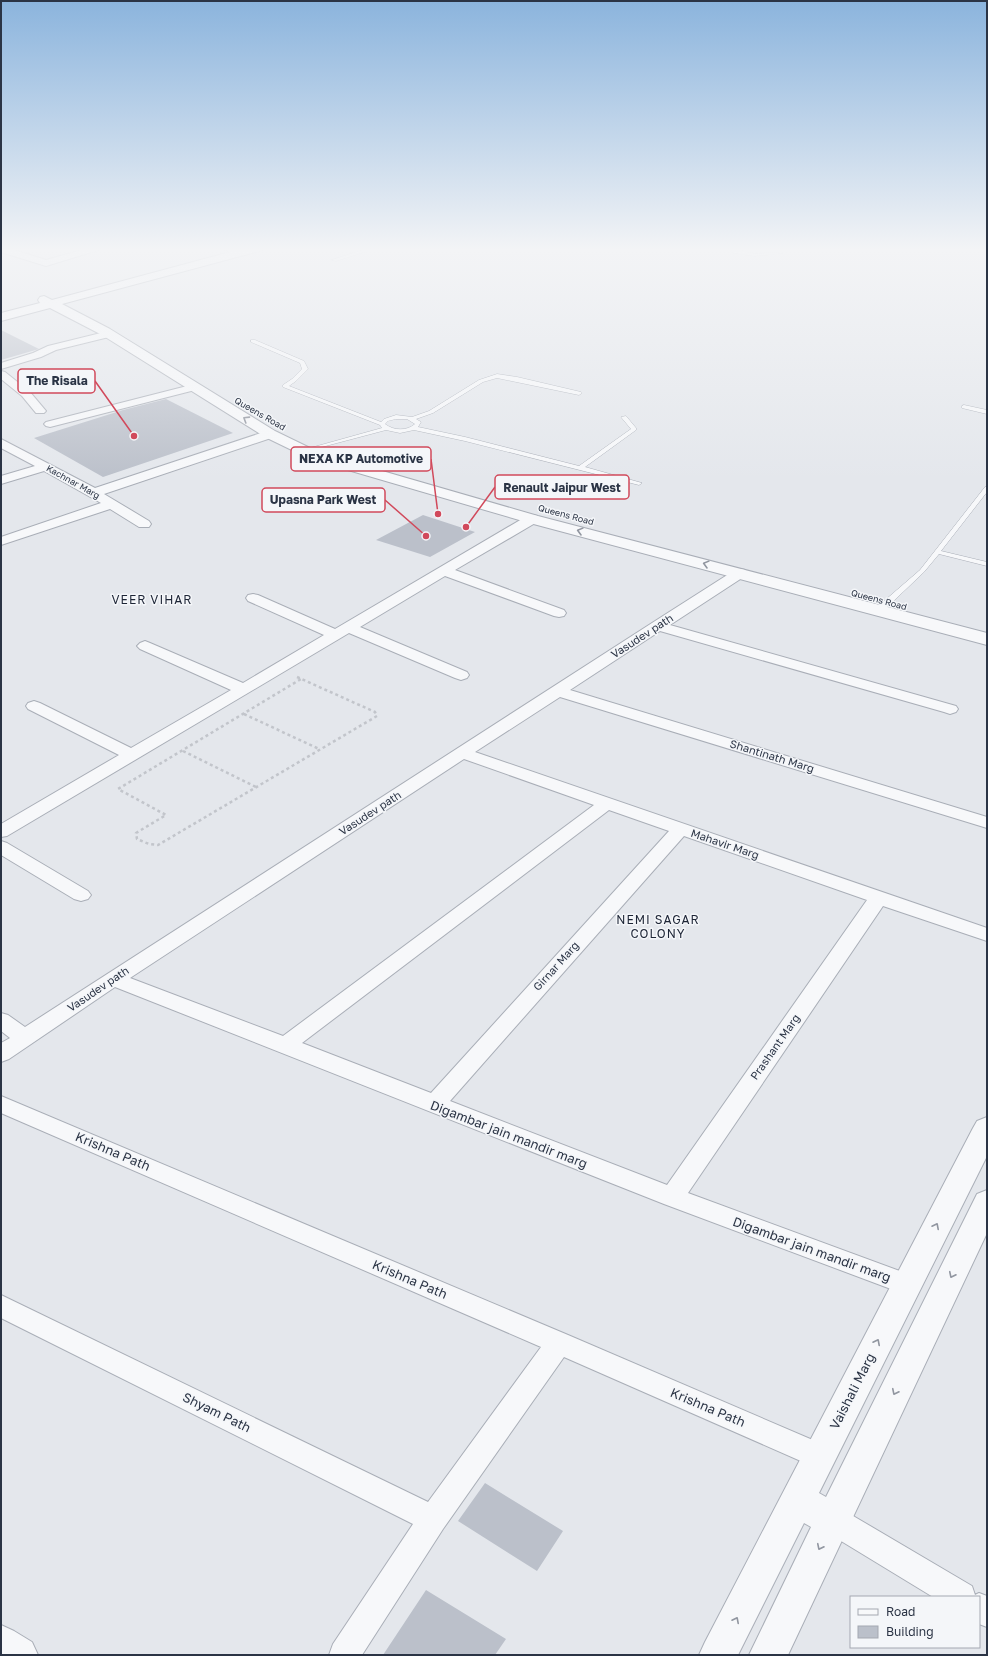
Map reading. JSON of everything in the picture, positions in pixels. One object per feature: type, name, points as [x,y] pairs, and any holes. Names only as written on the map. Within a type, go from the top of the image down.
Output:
[{"type":"street","name":"Queens Road","points":[[93,325],[270,434],[305,451],[356,469],[532,519],[740,573],[987,628]]},
{"type":"street","name":"Queens Road","points":[[101,325],[288,430],[324,447],[368,463],[884,606],[987,639]]},
{"type":"street","points":[[1,366],[37,355],[52,348],[109,334]]},
{"type":"street","points":[[1,374],[26,394],[40,411]]},
{"type":"street","points":[[50,424],[195,387]]},
{"type":"street","points":[[94,494],[270,434]]},
{"type":"street","name":"Kachnar Marg","points":[[1,443],[94,494],[144,524]]},
{"type":"street","points":[[1,480],[45,467]]},
{"type":"street","points":[[1,541],[111,504]]},
{"type":"street","points":[[4,826],[131,755],[334,634],[532,519]]},
{"type":"street","points":[[443,571],[559,613]]},
{"type":"street","name":"Vasudev path","points":[[1,1054],[113,979],[740,573]]},
{"type":"street","points":[[253,598],[334,634]]},
{"type":"street","points":[[657,626],[950,709]]},
{"type":"street","points":[[348,627],[461,675]]},
{"type":"street","points":[[145,646],[243,689]]},
{"type":"street","name":"Shantinath Marg","points":[[557,691],[987,823]]},
{"type":"street","points":[[34,706],[131,755]]},
{"type":"street","name":"Mahavir Marg","points":[[462,753],[987,935]]},
{"type":"street","points":[[285,1045],[606,804]]},
{"type":"street","name":"Girnar Marg","points":[[434,1104],[681,829]]},
{"type":"street","points":[[1,847],[81,895]]},
{"type":"street","name":"Prashant Marg","points":[[672,1197],[879,897]]},
{"type":"street","name":"Digambar jain mandir marg","points":[[113,979],[672,1197],[907,1284]]},
{"type":"street","points":[[1,1020],[25,1038]]},
{"type":"street","name":"Krishna Path","points":[[1,1104],[819,1456]]},
{"type":"street","name":"Vaishali Marg","points":[[718,1655],[987,1128]]},
{"type":"street","points":[[768,1655],[987,1202]]},
{"type":"street","name":"Shyam Path","points":[[1,1306],[433,1519]]},
{"type":"street","points":[[344,1655],[433,1519],[559,1343]]},
{"type":"street","points":[[797,1500],[959,1596]]},
{"type":"street","points":[[1,1644],[19,1655]]},
{"type":"lane","points":[[253,341],[302,362],[305,369],[294,380],[285,386],[385,426],[403,430],[414,428],[639,483]]},
{"type":"lane","points":[[385,426],[386,420],[396,417],[412,418],[430,412],[481,381],[497,376],[579,393]]},
{"type":"lane","points":[[964,407],[987,412]]},
{"type":"lane","points":[[580,468],[634,429],[624,416]]},
{"type":"lane","points":[[412,418],[418,422],[417,426],[414,428]]},
{"type":"lane","points":[[305,451],[324,447],[385,426]]},
{"type":"lane","points":[[884,606],[922,571],[987,488]]},
{"type":"lane","points":[[937,552],[987,564]]},
{"type":"path","points":[[276,669],[300,679],[375,712],[377,716],[158,845],[149,844],[137,839],[136,833],[166,815],[118,790],[300,679]]},
{"type":"path","points":[[244,713],[320,750]]},
{"type":"path","points":[[183,750],[256,787]]},
{"type":"building","points":[[1,330],[39,349],[1,360]]},
{"type":"building","points":[[166,399],[233,433],[103,477],[34,438],[123,410]]},
{"type":"building","points":[[423,515],[475,532],[430,557],[376,540]]},
{"type":"building","points":[[485,1483],[563,1531],[537,1571],[458,1521]]},
{"type":"building","points":[[426,1590],[506,1639],[495,1655],[383,1655]]},
{"type":"place","name":"The Risala","points":[[134,436]]},
{"type":"place","name":"NEXA KP Automotive","points":[[438,514]]},
{"type":"place","name":"Renault Jaipur West","points":[[466,527]]},
{"type":"place","name":"Upasna Park West","points":[[426,536]]},
{"type":"district","name":"VEER VIHAR","points":[[152,600]]},
{"type":"district","name":"NEMI SAGAR COLONY","points":[[658,927]]}]
